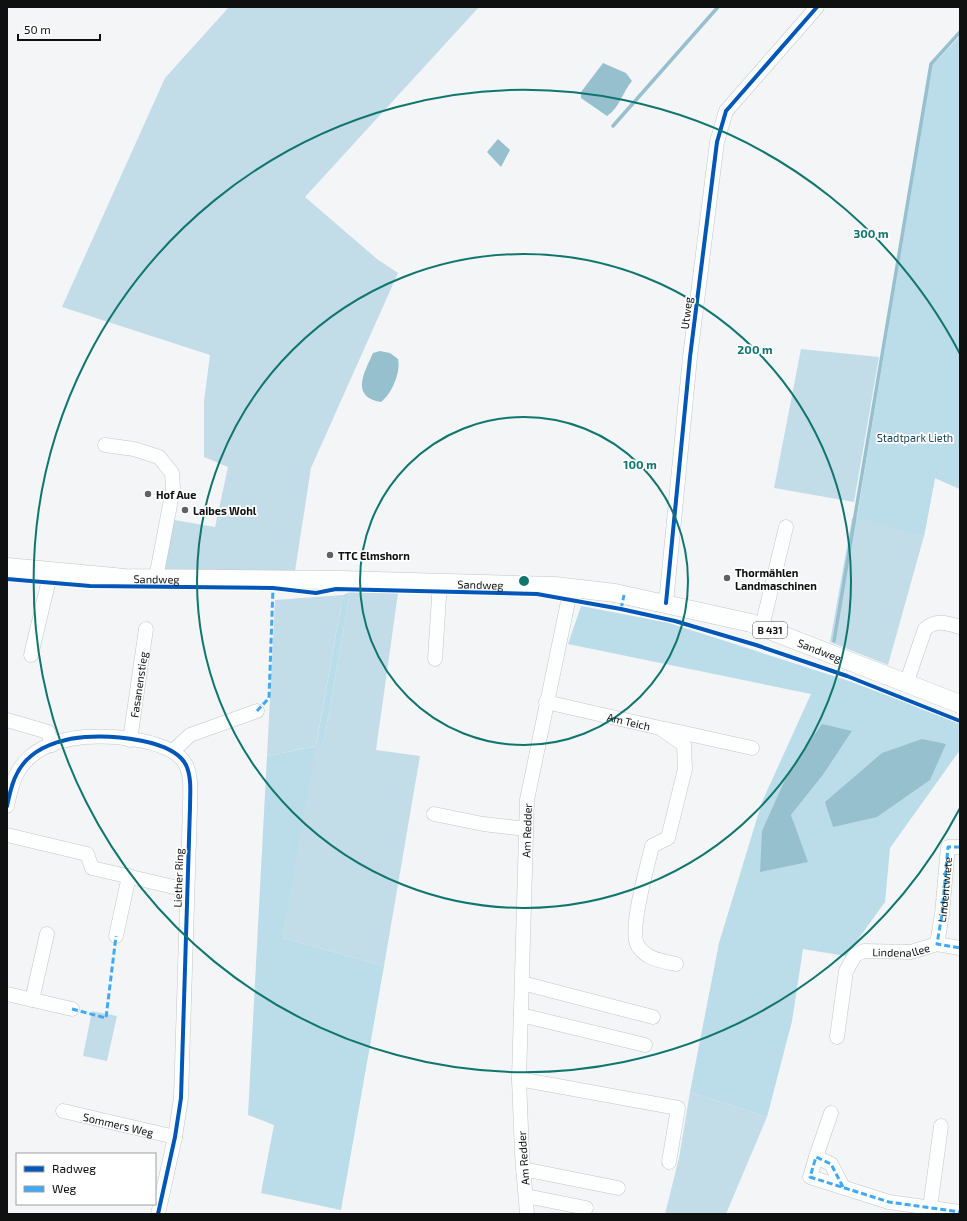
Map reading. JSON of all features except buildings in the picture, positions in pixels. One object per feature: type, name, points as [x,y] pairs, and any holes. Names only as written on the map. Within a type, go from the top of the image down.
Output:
[{"type":"main road","name":"Sandweg","points":[[7,567],[125,578],[440,582],[571,587],[615,593],[666,603],[762,627],[960,704]]},
{"type":"street","name":"Utweg","points":[[666,603],[690,357],[717,142],[726,111],[817,7]]},
{"type":"street","points":[[105,445],[134,450],[159,457],[172,473],[173,489],[156,578]]},
{"type":"street","points":[[762,627],[786,527]]},
{"type":"street","points":[[31,655],[51,571]]},
{"type":"street","points":[[435,659],[440,582]]},
{"type":"street","name":"Am Redder","points":[[527,1214],[523,1169],[519,1079],[527,800],[546,702],[571,587]]},
{"type":"street","points":[[906,684],[925,629],[932,623],[944,622],[960,627]]},
{"type":"street","name":"Fasanenstieg","points":[[130,740],[146,630]]},
{"type":"street","name":"Am Teich","points":[[546,702],[660,728],[684,745],[685,769],[668,838],[652,846],[636,918],[637,945],[643,952],[656,960],[676,964]]},
{"type":"street","points":[[173,751],[190,734],[257,711]]},
{"type":"street","points":[[7,720],[48,732],[52,745]]},
{"type":"street","points":[[660,728],[752,748]]},
{"type":"street","name":"Liether Ring","points":[[7,806],[11,788],[19,768],[32,755],[52,745],[84,737],[102,736],[156,744],[173,751],[186,764],[190,776],[180,1098],[175,1137],[158,1214]]},
{"type":"street","points":[[434,814],[483,824],[526,829]]},
{"type":"street","points":[[7,835],[87,854],[92,868],[187,890]]},
{"type":"street","name":"Lindentwiete","points":[[937,944],[942,914],[948,847],[960,847]]},
{"type":"street","points":[[116,936],[129,876]]},
{"type":"street","points":[[32,1000],[47,934]]},
{"type":"street","name":"Lindenallee","points":[[837,1037],[846,971],[855,955],[864,951],[911,952],[937,944],[960,948]]},
{"type":"street","points":[[522,983],[653,1016]]},
{"type":"street","points":[[7,994],[72,1009]]},
{"type":"street","points":[[521,1015],[646,1045]]},
{"type":"street","points":[[519,1079],[678,1108],[669,1162]]},
{"type":"street","name":"Sommers Weg","points":[[63,1111],[175,1137]]},
{"type":"street","points":[[831,1113],[810,1177],[889,1202],[960,1212]]},
{"type":"street","points":[[930,1208],[941,1126]]},
{"type":"street","points":[[816,1157],[831,1164],[843,1187]]},
{"type":"street","points":[[523,1169],[618,1188]]},
{"type":"street","points":[[526,1196],[586,1208]]},
{"type":"green space","points":[[229,7],[479,7],[305,197],[377,259],[398,273],[311,468],[295,571],[165,569],[174,520],[215,527],[228,467],[204,457],[204,401],[210,355],[62,307],[165,78]]},
{"type":"green space","name":"Stadtpark Lieth","points":[[960,36],[960,489],[935,478],[924,536],[888,665],[830,642],[852,518],[857,518],[932,66]]},
{"type":"green space","name":"Stadtpark Lieth","points":[[960,36],[960,489],[935,478],[924,536],[857,518],[932,66]]},
{"type":"green space","points":[[801,349],[879,357],[854,502],[774,488]]},
{"type":"green space","points":[[350,592],[398,593],[376,750],[420,756],[384,966],[283,938],[315,746],[267,756],[275,600],[343,595],[316,745],[323,746]]},
{"type":"green space","points":[[350,592],[323,746],[316,746],[343,595]]},
{"type":"green space","points":[[581,606],[669,623],[846,680],[960,722],[960,750],[890,848],[885,902],[846,956],[803,949],[792,1021],[767,1117],[690,1092],[719,943],[762,802],[811,694],[568,644]],"holes":[[[852,731],[823,775],[791,815],[798,837],[762,831]]]},
{"type":"green space","points":[[316,746],[283,938],[384,966],[341,1210],[261,1193],[274,1125],[248,1115],[267,756]]},
{"type":"green space","points":[[92,1011],[117,1016],[107,1061],[83,1056]]},
{"type":"green space","points":[[690,1092],[767,1117],[726,1214],[665,1214],[679,1158]]},
{"type":"shaded area","points":[[603,63],[626,73],[632,81],[618,104],[607,116],[581,98],[581,92]]},
{"type":"shaded area","points":[[498,139],[510,150],[501,167],[487,152]]},
{"type":"shaded area","points":[[380,351],[390,353],[398,359],[399,364],[395,382],[389,394],[381,402],[371,399],[365,395],[362,390],[363,376],[366,368],[373,353]]},
{"type":"shaded area","points":[[822,724],[852,731],[823,775],[791,815],[808,862],[760,872],[762,831],[788,773]]},
{"type":"shaded area","points":[[922,739],[946,744],[930,780],[877,817],[833,827],[825,802],[882,753]]},
{"type":"waterway","points":[[613,126],[718,7]]},
{"type":"waterway","points":[[834,641],[931,64],[960,32]]},
{"type":"marked path","points":[[257,711],[269,698],[273,588]]},
{"type":"marked path","points":[[621,609],[624,595]]},
{"type":"marked path","points":[[960,847],[948,847],[942,914],[937,944],[960,948]]},
{"type":"marked path","points":[[72,1009],[106,1018],[116,936]]},
{"type":"marked path","points":[[843,1187],[831,1164],[816,1157],[810,1177],[889,1202],[960,1212]]},
{"type":"cycle path","points":[[666,603],[690,357],[717,142],[726,111],[817,7]]},
{"type":"cycle path","points":[[7,579],[90,586],[273,588],[316,593],[336,589],[537,594],[621,609],[675,621],[756,645],[847,676],[960,721]]},
{"type":"cycle path","points":[[7,806],[14,779],[26,761],[43,748],[57,742],[71,739],[85,737],[110,737],[140,740],[168,749],[179,756],[188,770],[190,797],[181,1098],[175,1137],[158,1214]]},
{"type":"place","name":"Hof Aue","points":[[148,494]]},
{"type":"place","name":"Laibes Wohl","points":[[185,510]]},
{"type":"place","name":"TTC Elmshorn","points":[[330,555]]},
{"type":"place","name":"Thormählen Landmaschinen","points":[[727,578]]}]
